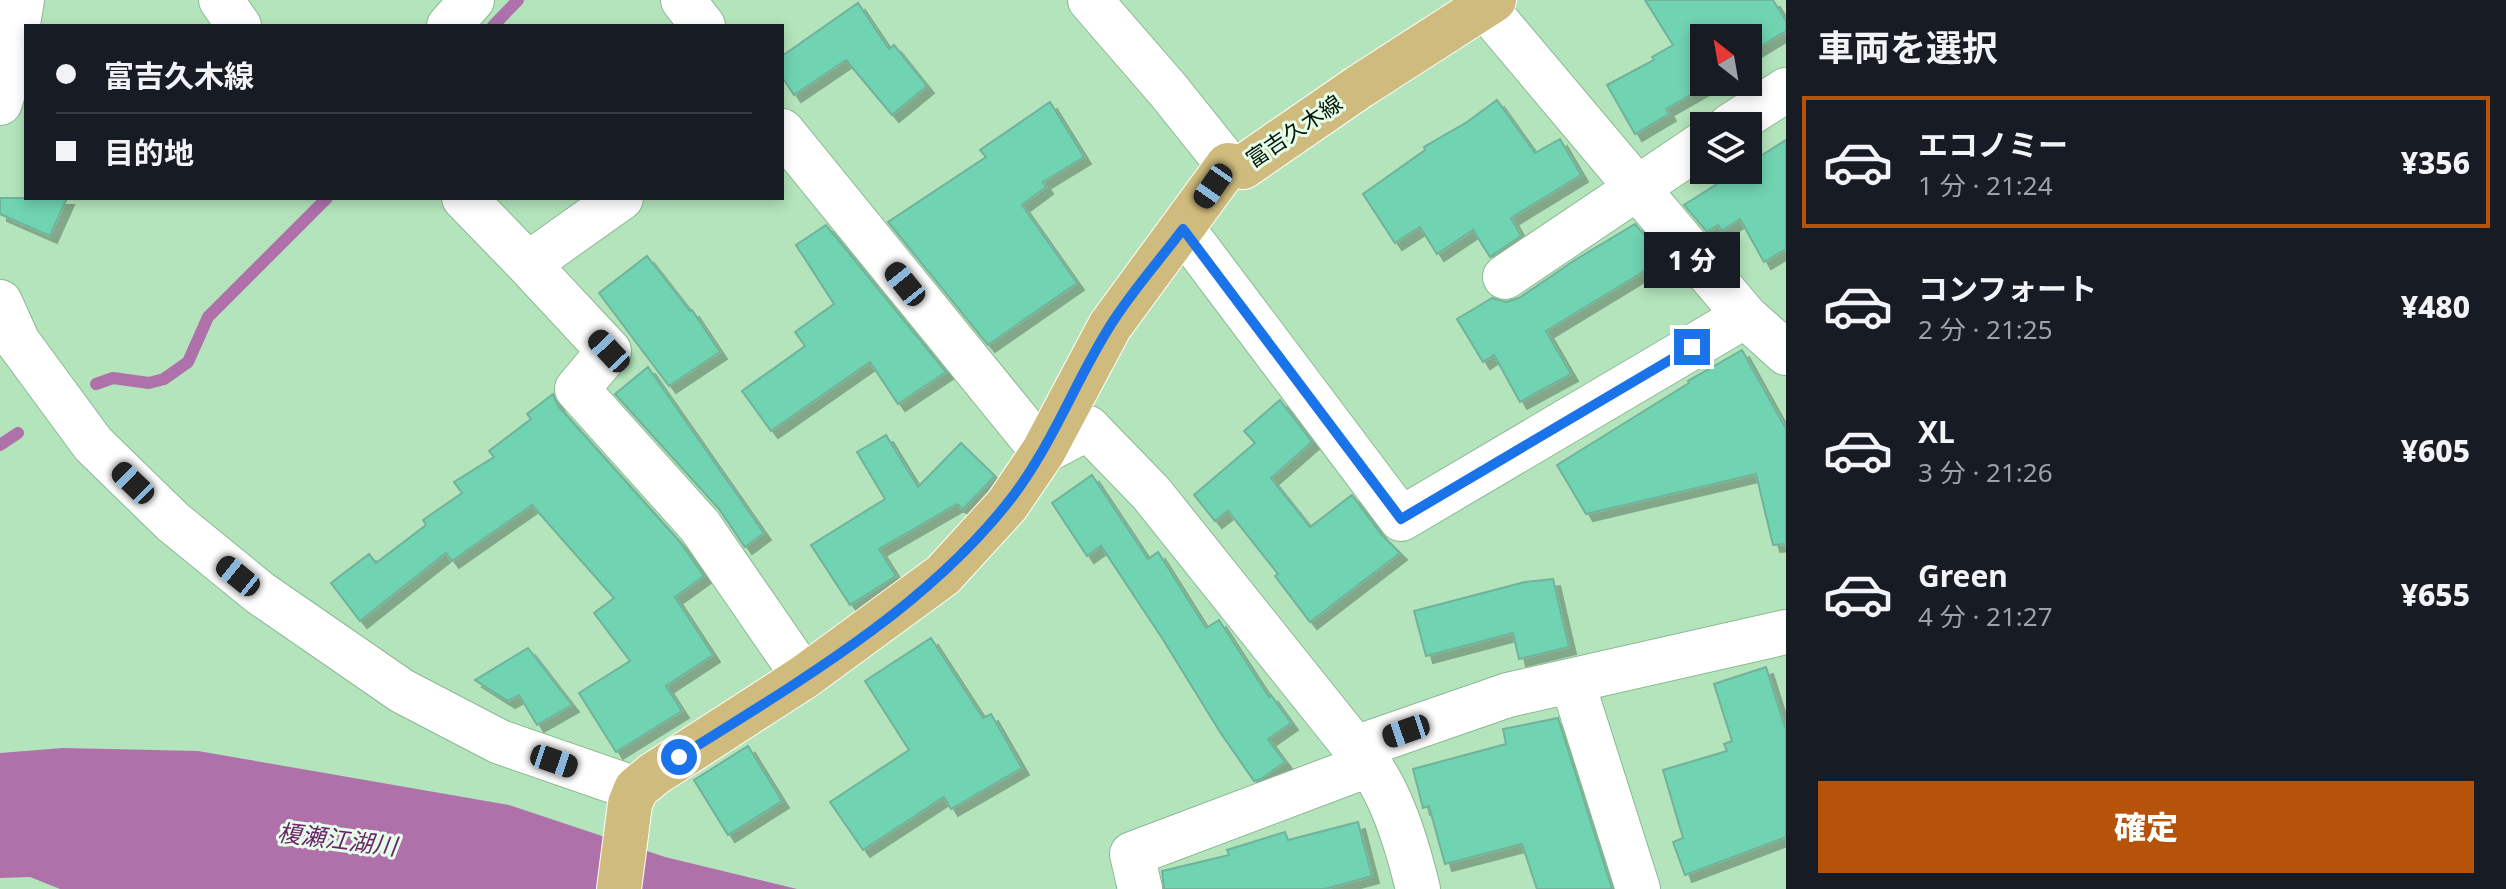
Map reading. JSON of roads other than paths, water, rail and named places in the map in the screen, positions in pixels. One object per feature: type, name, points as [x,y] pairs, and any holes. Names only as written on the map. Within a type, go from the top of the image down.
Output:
[{"type":"main road","name":"富吉久木線","points":[[632,806],[654,774],[804,677],[943,575],[1007,505],[1043,452],[1110,326],[1228,165],[1243,167],[1489,3]]},
{"type":"main road","points":[[619,889],[632,806]]},
{"type":"street","points":[[0,103],[11,65],[22,0]]},
{"type":"street","points":[[221,0],[238,24]]},
{"type":"street","points":[[451,24],[472,0]]},
{"type":"street","points":[[683,0],[701,24]]},
{"type":"street","points":[[1090,0],[1228,165]]},
{"type":"street","points":[[1183,229],[1401,519],[1769,326],[1636,186],[1489,3]]},
{"type":"street","points":[[1752,112],[1786,90]]},
{"type":"street","points":[[784,133],[1043,452],[1088,428],[1151,493],[1363,756],[1407,847],[1418,889]]},
{"type":"street","points":[[1505,277],[1690,152]]},
{"type":"street","points":[[466,200],[609,351],[577,389],[700,526],[804,677]]},
{"type":"street","points":[[528,264],[618,200]]},
{"type":"street","points":[[0,302],[18,342],[13,362],[173,522],[260,593],[402,691],[632,806]]},
{"type":"street","points":[[1140,889],[1132,854],[1508,695],[1786,632]]},
{"type":"street","points":[[1572,681],[1638,889]]},
{"type":"water","name":"榎瀬江湖川","points":[[63,748],[198,751],[509,805],[665,857],[797,889],[60,889],[30,877],[0,878],[0,753]]},
{"type":"waterway","points":[[495,24],[518,0]]},
{"type":"waterway","points":[[96,384],[113,378],[149,383],[164,379],[188,362],[208,317],[325,200]]},
{"type":"waterway","points":[[0,445],[18,433]]}]
